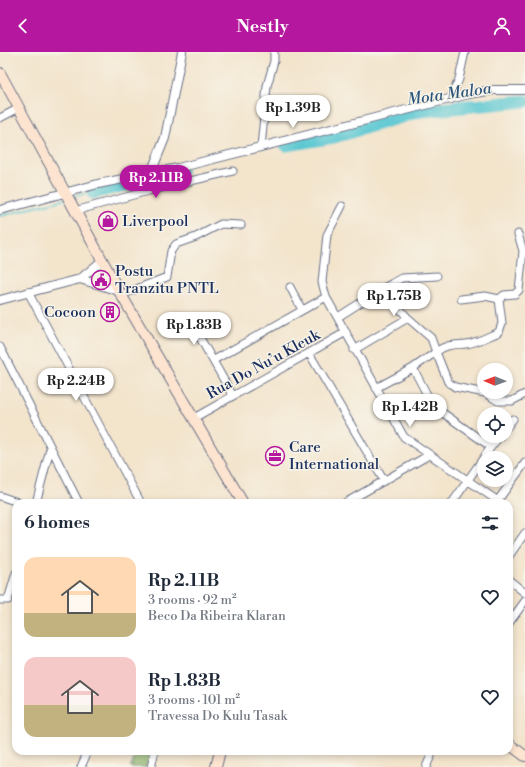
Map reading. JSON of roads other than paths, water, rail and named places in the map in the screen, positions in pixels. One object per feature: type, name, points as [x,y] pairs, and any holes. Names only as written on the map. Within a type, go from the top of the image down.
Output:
[{"type":"main road","points":[[0,73],[65,195],[75,210],[120,293],[240,499]]},
{"type":"main road","points":[[513,747],[525,756]]},
{"type":"main road","points":[[216,767],[219,755]]},
{"type":"street","points":[[150,175],[165,138],[182,52]]},
{"type":"street","points":[[261,147],[267,86],[274,61],[274,52]]},
{"type":"street","points":[[450,100],[459,80],[465,52]]},
{"type":"street","points":[[0,210],[150,175],[450,100],[494,90],[525,90]]},
{"type":"street","points":[[0,118],[19,108]]},
{"type":"street","points":[[75,210],[233,171]]},
{"type":"street","points":[[342,206],[329,230],[326,240],[322,282],[326,297],[346,332],[354,350],[404,437],[493,499]]},
{"type":"street","points":[[80,279],[120,293],[166,277],[172,248],[179,242],[196,237],[221,224],[241,224]]},
{"type":"street","points":[[499,299],[504,295],[515,294],[519,290],[523,251],[518,234]]},
{"type":"street","points":[[0,300],[80,279],[103,260]]},
{"type":"street","points":[[338,317],[402,278],[437,276]]},
{"type":"street","points":[[290,286],[302,310]]},
{"type":"street","points":[[382,289],[408,318],[431,338],[448,382],[455,387],[484,392],[498,401],[512,401],[525,394]]},
{"type":"street","points":[[28,292],[138,499]]},
{"type":"street","points":[[461,299],[485,296],[499,299]]},
{"type":"street","points":[[214,360],[326,297]]},
{"type":"street","points":[[376,388],[413,368],[443,347],[450,344],[466,344],[499,332],[502,323],[499,299]]},
{"type":"street","points":[[354,350],[408,318]]},
{"type":"street","points":[[191,322],[214,360],[233,396]]},
{"type":"street","name":"Rua Do Nu’u Kleuk","points":[[194,418],[346,332]]},
{"type":"street","points":[[0,347],[50,449],[77,499]]},
{"type":"street","points":[[309,353],[384,481]]},
{"type":"street","points":[[413,368],[433,406],[491,447]]},
{"type":"street","points":[[455,499],[494,443]]},
{"type":"street","points":[[37,499],[50,449]]},
{"type":"street","points":[[354,499],[429,455]]},
{"type":"street","points":[[499,499],[525,463]]},
{"type":"street","points":[[0,496],[12,500]]},
{"type":"street","points":[[513,550],[525,533]]},
{"type":"street","points":[[513,583],[525,593]]},
{"type":"street","points":[[0,600],[8,600],[12,586]]},
{"type":"street","points":[[513,618],[525,601]]},
{"type":"street","points":[[81,767],[86,755]]},
{"type":"street","points":[[151,767],[154,755]]},
{"type":"street","points":[[426,767],[431,755]]},
{"type":"waterway","points":[[454,101],[525,99]]},
{"type":"waterway","name":"Mota Maloa","points":[[286,145],[334,137],[421,111],[525,101]]},
{"type":"waterway","name":"Mota Maloa","points":[[93,193],[181,171]]},
{"type":"waterway","name":"Mota Maloa","points":[[72,197],[147,178]]},
{"type":"waterway","points":[[0,216],[66,199]]},
{"type":"place","name":"Liverpool","points":[[108,221]]},
{"type":"place","name":"Postu Tranzitu PNTL","points":[[101,280]]},
{"type":"place","name":"Cocoon","points":[[110,312]]},
{"type":"place","name":"Care International","points":[[275,456]]}]
